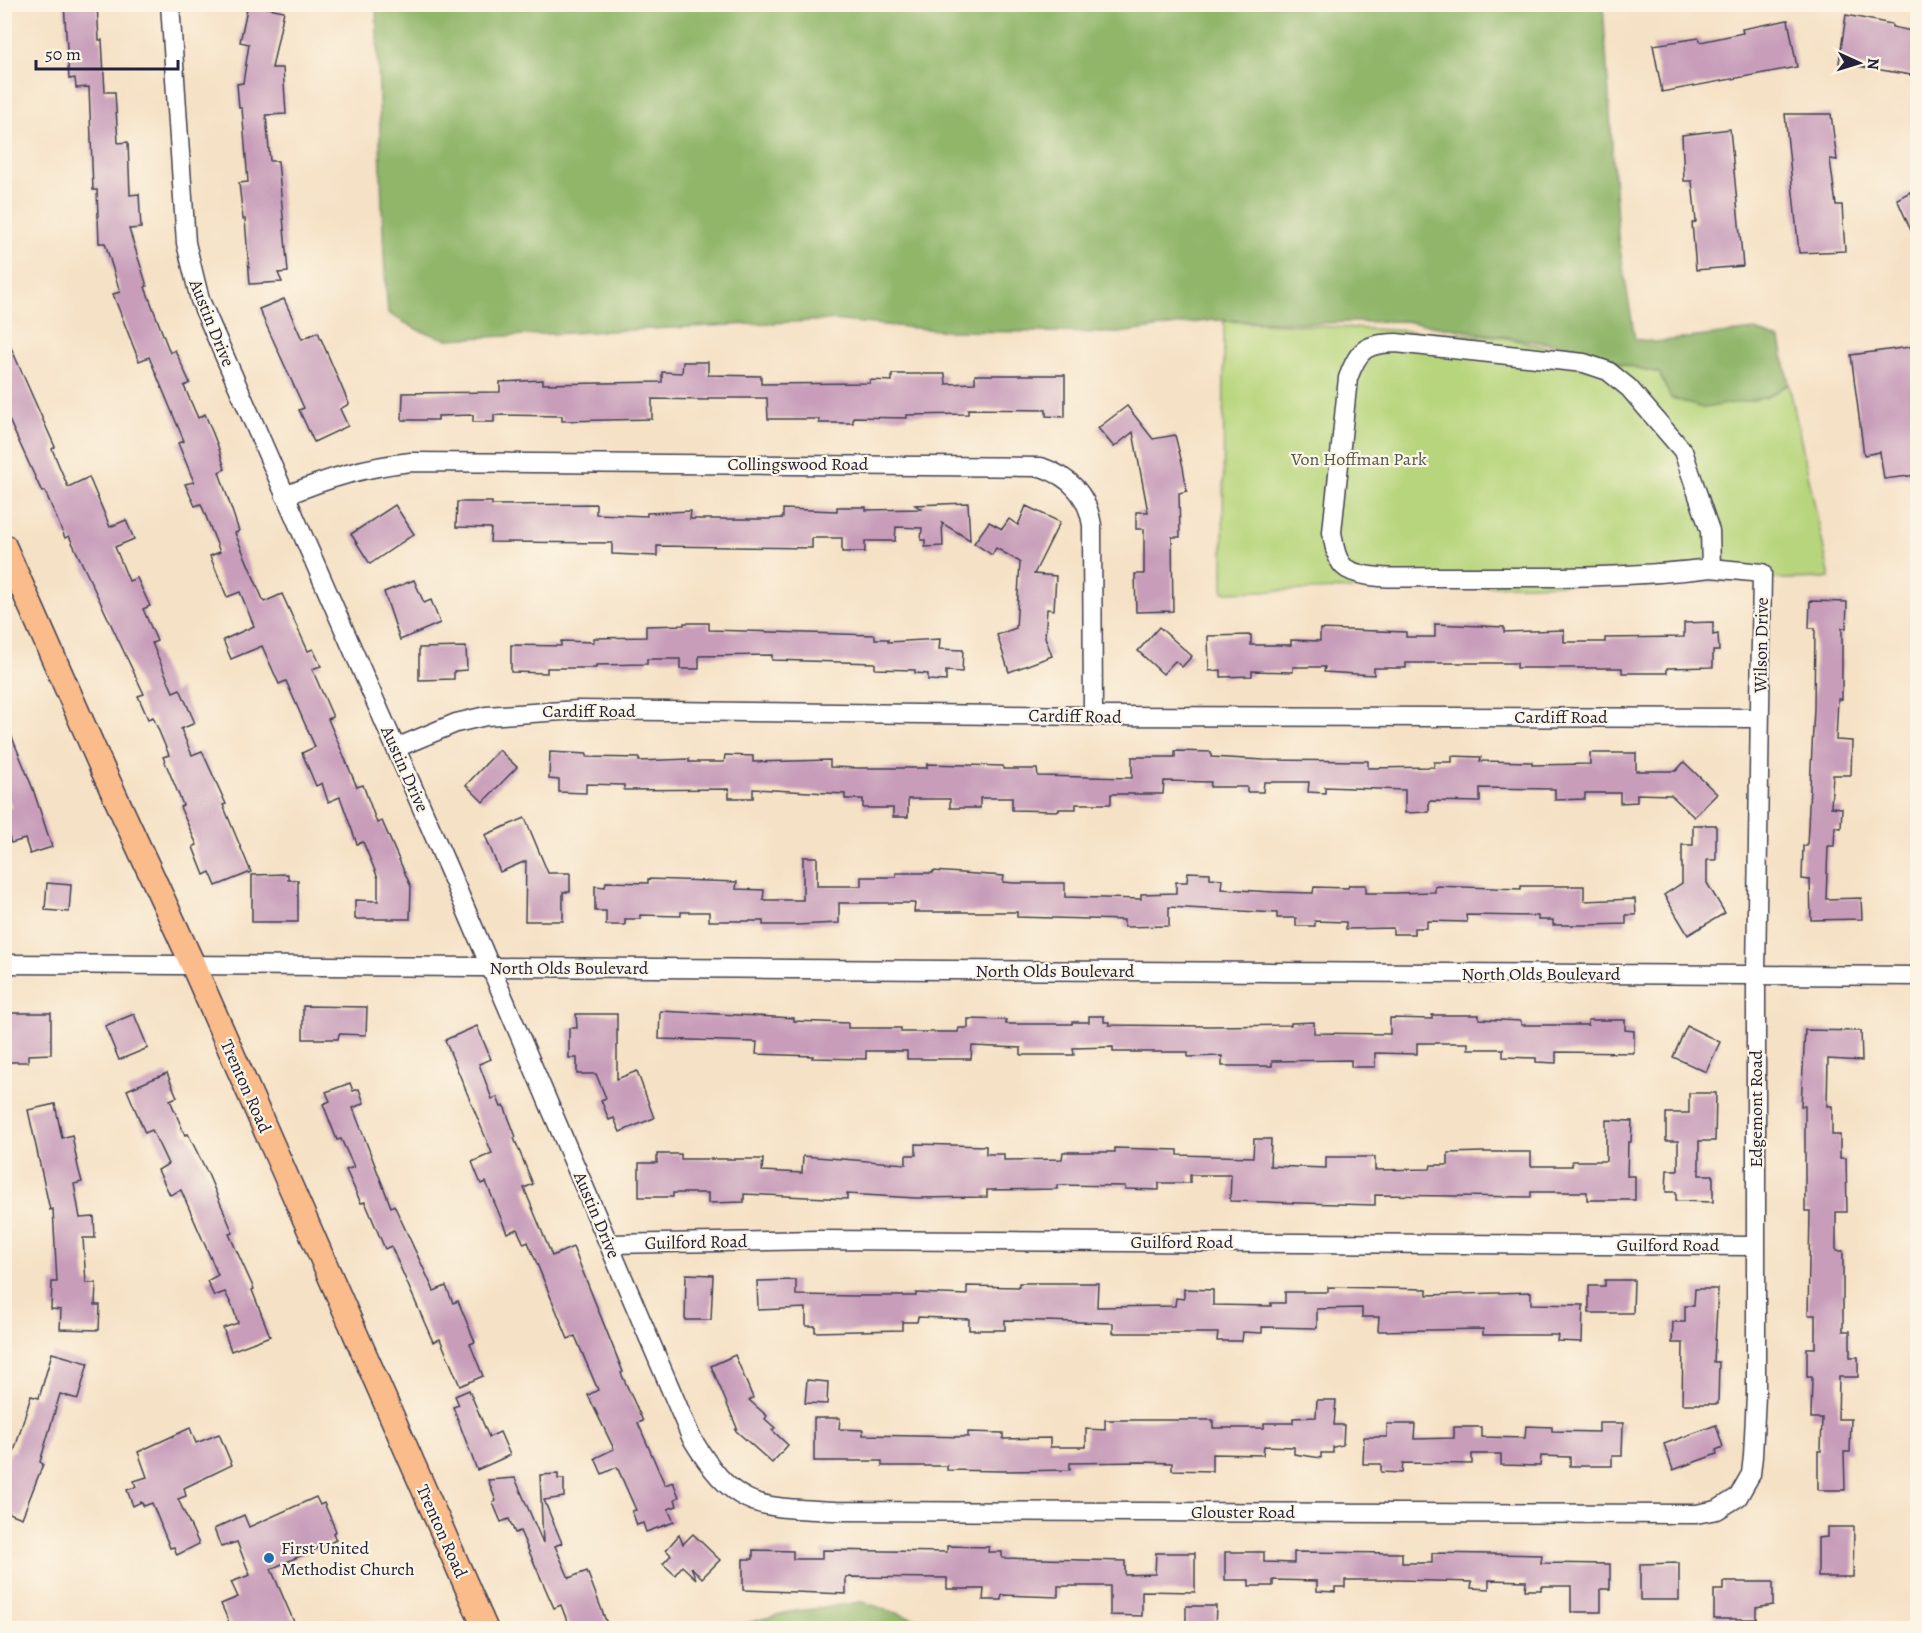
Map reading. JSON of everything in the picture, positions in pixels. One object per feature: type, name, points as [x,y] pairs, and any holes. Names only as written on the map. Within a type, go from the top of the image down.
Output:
[{"type":"main road","name":"Trenton Road","points":[[4,546],[102,768],[193,965],[485,1629]]},
{"type":"street","name":"Austin Drive","points":[[170,4],[186,243],[200,300],[396,748],[691,1437],[722,1482],[744,1498]]},
{"type":"street","points":[[1396,343],[1584,363],[1608,371],[1629,388],[1683,451],[1710,531],[1711,568],[1660,574],[1559,578],[1389,576],[1359,574],[1345,568],[1335,551],[1332,532],[1348,378],[1355,359],[1364,348],[1396,343]]},
{"type":"street","name":"Collingswood Road","points":[[285,496],[324,480],[368,467],[411,462],[1041,467],[1056,472],[1073,484],[1090,508],[1093,716]]},
{"type":"street","name":"Wilson Drive","points":[[1711,568],[1762,573],[1759,718]]},
{"type":"street","name":"Cardiff Road","points":[[396,748],[456,723],[525,711],[1759,718]]},
{"type":"street","name":"Edgemont Road","points":[[1738,1497],[1751,1474],[1754,1456],[1756,1395],[1756,974],[1759,718]]},
{"type":"street","name":"North Olds Boulevard","points":[[4,964],[1917,976]]},
{"type":"street","name":"Guilford Road","points":[[609,1244],[819,1240],[1755,1246]]},
{"type":"street","name":"Glouster Road","points":[[744,1498],[782,1508],[836,1511],[1696,1514],[1730,1505],[1738,1497]]},
{"type":"green space","points":[[376,5],[1603,5],[1618,237],[1635,339],[1655,342],[1755,330],[1780,340],[1789,384],[1765,398],[1703,408],[1671,398],[1659,373],[1622,364],[1577,348],[1404,321],[1313,323],[1213,320],[1119,333],[948,331],[832,320],[446,339],[418,330],[388,313],[383,236]]},
{"type":"green space","name":"Von Hoffman Park","points":[[1224,321],[1497,336],[1659,373],[1671,398],[1765,398],[1789,384],[1830,578],[1223,592]]},
{"type":"green space","points":[[862,1602],[944,1628],[729,1628],[785,1613]]},
{"type":"building","points":[[64,4],[97,4],[105,92],[115,92],[118,143],[128,142],[130,195],[139,194],[141,228],[129,229],[147,286],[145,287],[170,353],[175,350],[190,383],[184,386],[198,418],[205,414],[218,446],[225,469],[219,472],[239,531],[235,533],[264,602],[282,594],[308,651],[313,649],[321,666],[312,669],[333,717],[328,719],[357,787],[363,785],[377,823],[382,821],[411,887],[410,919],[355,919],[355,900],[378,901],[378,878],[363,842],[357,844],[340,797],[328,802],[322,783],[316,786],[302,753],[315,747],[286,681],[279,684],[262,646],[231,659],[223,640],[254,626],[240,592],[227,597],[210,556],[220,552],[201,504],[195,506],[185,484],[194,482],[178,443],[184,441],[149,357],[139,361],[113,294],[120,292],[105,243],[99,243],[97,190],[93,190],[89,87],[76,88],[75,78],[69,79]]},
{"type":"building","points":[[248,4],[284,11],[272,68],[283,68],[286,114],[266,115],[270,161],[278,161],[288,272],[278,273],[282,282],[250,284],[245,219],[243,219],[239,183],[248,182],[242,108],[239,108],[237,84],[243,83],[249,44],[240,42]]},
{"type":"building","points":[[1846,15],[1892,24],[1892,27],[1917,32],[1917,76],[1839,63]]},
{"type":"building","points":[[1788,20],[1797,67],[1662,92],[1653,45],[1699,38],[1701,42],[1743,33],[1742,29]]},
{"type":"building","points":[[1785,114],[1831,114],[1837,160],[1830,159],[1836,205],[1842,205],[1845,251],[1799,253]]},
{"type":"building","points":[[1730,129],[1743,266],[1696,270],[1692,223],[1696,222],[1692,181],[1684,181],[1682,135]]},
{"type":"building","points":[[1910,192],[1913,197],[1917,195],[1917,244],[1897,199]]},
{"type":"building","points":[[284,299],[302,339],[318,332],[349,404],[340,409],[348,426],[314,442],[299,410],[304,408],[259,309]]},
{"type":"building","points":[[4,332],[55,447],[52,449],[68,487],[89,477],[110,527],[126,520],[134,539],[115,547],[129,581],[137,578],[150,606],[143,609],[157,641],[152,643],[173,692],[180,689],[195,723],[181,729],[192,755],[202,751],[226,804],[223,805],[251,872],[216,886],[210,872],[204,875],[193,847],[197,845],[180,807],[183,805],[163,757],[169,755],[153,717],[148,719],[138,696],[144,694],[69,536],[65,538],[45,491],[42,492],[4,409]]},
{"type":"building","points":[[1917,346],[1917,475],[1884,479],[1880,452],[1864,455],[1851,355]]},
{"type":"building","points":[[683,362],[708,362],[708,375],[761,376],[761,384],[870,383],[870,380],[892,381],[892,374],[945,374],[946,384],[975,383],[975,375],[1065,375],[1065,417],[1046,416],[1046,410],[968,409],[968,414],[907,415],[907,418],[853,417],[853,423],[819,423],[819,419],[768,419],[767,398],[708,398],[708,400],[652,399],[652,419],[562,421],[562,416],[494,415],[494,422],[473,422],[473,415],[438,416],[438,420],[402,420],[403,393],[500,392],[500,382],[543,380],[543,384],[662,382],[662,372],[682,373]]},
{"type":"building","points":[[1127,406],[1153,439],[1175,435],[1183,467],[1187,491],[1179,493],[1180,537],[1172,537],[1173,611],[1136,612],[1135,574],[1144,574],[1144,529],[1136,529],[1136,512],[1148,512],[1133,432],[1114,447],[1098,428]]},
{"type":"building","points":[[457,502],[492,502],[492,505],[596,504],[596,514],[647,516],[647,513],[691,511],[690,519],[783,518],[783,509],[837,511],[837,507],[866,507],[866,510],[921,509],[915,505],[968,503],[970,540],[942,523],[943,546],[925,547],[925,540],[921,540],[922,528],[896,527],[895,541],[865,541],[865,552],[842,552],[842,538],[812,538],[812,548],[657,546],[657,556],[612,554],[612,543],[490,542],[491,528],[456,527]]},
{"type":"building","points":[[395,505],[414,534],[370,564],[351,534]]},
{"type":"building","points":[[1026,506],[1060,522],[1034,574],[1056,576],[1054,610],[1047,609],[1045,637],[1052,656],[1009,672],[997,635],[1016,628],[1020,562],[996,548],[992,555],[974,543],[989,522],[1002,529],[1009,519],[1018,525]]},
{"type":"building","points":[[414,580],[424,603],[431,600],[440,623],[400,640],[384,592]]},
{"type":"building","points":[[1810,601],[1847,602],[1846,628],[1842,628],[1842,699],[1838,699],[1836,740],[1852,741],[1851,775],[1833,775],[1831,807],[1842,808],[1841,828],[1835,827],[1834,846],[1828,846],[1826,899],[1861,898],[1862,919],[1811,920],[1810,880],[1802,879],[1803,846],[1807,846],[1814,709],[1815,628],[1809,628]]},
{"type":"building","points":[[1713,622],[1713,635],[1718,634],[1719,651],[1713,651],[1713,667],[1667,668],[1667,673],[1622,673],[1622,668],[1517,668],[1517,663],[1406,663],[1406,668],[1374,668],[1374,675],[1324,672],[1325,667],[1293,667],[1293,672],[1252,671],[1252,676],[1221,677],[1221,670],[1209,671],[1208,636],[1251,635],[1251,645],[1291,645],[1291,640],[1320,641],[1320,629],[1406,632],[1406,637],[1435,637],[1435,624],[1504,627],[1504,632],[1564,630],[1564,642],[1605,642],[1605,638],[1684,637],[1684,623]]},
{"type":"building","points":[[684,623],[709,623],[709,630],[875,635],[875,639],[888,639],[888,642],[940,639],[939,649],[963,650],[962,672],[946,671],[946,681],[928,680],[928,674],[915,673],[915,670],[875,669],[875,663],[772,660],[772,655],[699,656],[699,669],[680,669],[680,659],[647,659],[647,664],[596,665],[596,668],[547,668],[547,673],[511,672],[511,645],[561,646],[561,641],[594,642],[594,638],[646,637],[646,626],[684,625]]},
{"type":"building","points":[[1159,627],[1192,656],[1182,667],[1175,661],[1163,674],[1138,651]]},
{"type":"building","points":[[466,647],[467,670],[454,671],[454,679],[419,680],[419,648]]},
{"type":"building","points":[[5,720],[33,789],[52,847],[30,854],[25,839],[11,843],[4,823],[4,809],[12,807],[4,790]]},
{"type":"building","points":[[499,750],[517,767],[483,802],[466,785]]},
{"type":"building","points":[[1175,751],[1211,752],[1211,757],[1264,760],[1368,761],[1368,768],[1434,767],[1434,762],[1452,762],[1452,756],[1481,757],[1480,761],[1532,762],[1532,765],[1590,764],[1590,753],[1636,753],[1636,771],[1676,771],[1684,762],[1717,794],[1694,817],[1671,795],[1637,794],[1637,802],[1620,803],[1620,793],[1585,793],[1585,799],[1555,800],[1555,789],[1480,788],[1480,802],[1429,801],[1429,812],[1405,813],[1405,790],[1325,787],[1325,793],[1308,792],[1309,782],[1264,782],[1263,792],[1247,792],[1247,787],[1210,787],[1211,782],[1164,781],[1163,794],[1111,794],[1111,804],[1076,804],[1076,809],[1012,810],[1012,798],[980,798],[980,808],[950,808],[950,799],[908,799],[908,817],[893,817],[893,808],[863,808],[863,799],[845,799],[845,794],[753,789],[753,798],[729,798],[729,789],[624,790],[624,785],[586,784],[586,793],[559,792],[559,780],[549,779],[550,752],[587,754],[587,757],[639,758],[639,761],[689,759],[689,762],[724,762],[725,755],[753,756],[753,762],[830,760],[830,767],[858,768],[927,768],[927,764],[1003,766],[1003,769],[1037,769],[1038,776],[1132,778],[1132,757],[1175,757]]},
{"type":"building","points":[[525,818],[548,873],[570,873],[570,892],[563,892],[563,921],[525,921],[526,861],[500,872],[485,835]]},
{"type":"building","points":[[1693,825],[1716,825],[1716,860],[1707,860],[1707,883],[1725,913],[1688,935],[1664,895],[1682,883],[1682,845],[1693,845]]},
{"type":"building","points":[[803,857],[817,857],[817,886],[861,886],[861,877],[896,877],[896,873],[933,873],[933,871],[1004,876],[1003,882],[1014,883],[1065,883],[1065,897],[1141,899],[1141,894],[1176,893],[1176,882],[1187,882],[1188,872],[1210,873],[1210,878],[1222,879],[1221,889],[1273,892],[1313,893],[1314,887],[1348,888],[1349,885],[1366,885],[1366,893],[1435,892],[1435,886],[1521,889],[1521,886],[1584,886],[1584,901],[1635,899],[1636,915],[1626,915],[1626,924],[1553,925],[1553,920],[1538,920],[1538,916],[1466,915],[1467,922],[1427,921],[1427,928],[1414,928],[1414,934],[1393,934],[1393,928],[1346,929],[1346,922],[1315,921],[1315,926],[1296,926],[1296,918],[1277,918],[1277,913],[1169,907],[1169,926],[1124,927],[1124,920],[1017,917],[1017,912],[914,912],[915,903],[839,903],[839,923],[796,925],[763,925],[763,921],[709,921],[709,912],[681,912],[681,916],[640,915],[640,919],[625,919],[625,925],[606,925],[606,911],[595,911],[595,886],[605,887],[606,882],[648,883],[648,879],[737,882],[736,889],[764,890],[763,900],[803,900]]},
{"type":"building","points":[[288,874],[288,880],[298,880],[298,922],[252,922],[252,875]]},
{"type":"building","points":[[47,883],[71,885],[69,912],[45,910]]},
{"type":"building","points":[[303,1006],[367,1007],[366,1035],[339,1034],[338,1039],[303,1039]]},
{"type":"building","points":[[660,1011],[794,1018],[794,1021],[848,1023],[848,1028],[901,1028],[901,1032],[958,1032],[959,1028],[968,1028],[968,1019],[1006,1020],[1006,1024],[1072,1024],[1072,1022],[1089,1022],[1089,1016],[1104,1016],[1104,1022],[1109,1022],[1109,1025],[1291,1025],[1291,1023],[1314,1022],[1314,1033],[1390,1034],[1390,1018],[1432,1019],[1432,1015],[1479,1015],[1479,1019],[1521,1021],[1521,1025],[1588,1025],[1588,1020],[1625,1020],[1625,1030],[1634,1031],[1634,1053],[1556,1052],[1556,1063],[1536,1062],[1536,1058],[1503,1057],[1503,1049],[1468,1049],[1468,1043],[1417,1043],[1417,1054],[1375,1053],[1375,1067],[1351,1067],[1351,1060],[1272,1061],[1272,1066],[1222,1066],[1222,1056],[1188,1057],[1188,1052],[1113,1052],[1113,1047],[1073,1048],[1074,1055],[1021,1055],[1021,1048],[972,1046],[971,1059],[907,1059],[907,1051],[866,1051],[866,1059],[812,1058],[813,1056],[756,1054],[757,1042],[659,1039]]},
{"type":"building","points":[[9,1013],[51,1013],[51,1054],[28,1055],[28,1062],[9,1062]]},
{"type":"building","points":[[134,1014],[148,1048],[119,1060],[105,1026]]},
{"type":"building","points":[[576,1014],[617,1014],[617,1079],[637,1071],[654,1118],[620,1132],[614,1118],[609,1120],[601,1100],[606,1098],[596,1074],[577,1074],[577,1058],[569,1058],[569,1028],[577,1028]]},
{"type":"building","points":[[477,1026],[491,1059],[479,1064],[492,1099],[497,1097],[501,1107],[504,1106],[533,1184],[524,1188],[552,1256],[573,1247],[623,1372],[621,1373],[643,1421],[638,1423],[665,1485],[673,1482],[679,1497],[675,1499],[677,1506],[668,1509],[674,1522],[646,1532],[643,1523],[637,1525],[632,1511],[636,1510],[617,1467],[602,1474],[595,1458],[614,1449],[588,1395],[598,1390],[575,1336],[568,1339],[528,1242],[524,1244],[517,1229],[507,1233],[486,1182],[481,1184],[472,1162],[492,1153],[445,1040]]},
{"type":"building","points":[[1687,1026],[1720,1042],[1706,1072],[1673,1057]]},
{"type":"building","points":[[1805,1030],[1861,1031],[1862,1061],[1828,1059],[1827,1106],[1832,1106],[1832,1135],[1840,1135],[1840,1158],[1846,1158],[1847,1212],[1836,1212],[1836,1251],[1843,1251],[1843,1331],[1850,1331],[1850,1357],[1858,1357],[1858,1377],[1839,1377],[1838,1419],[1851,1419],[1850,1452],[1844,1452],[1845,1490],[1818,1490],[1818,1451],[1821,1451],[1822,1418],[1811,1418],[1812,1377],[1807,1377],[1807,1348],[1815,1348],[1815,1315],[1808,1315],[1810,1211],[1805,1211],[1805,1106],[1801,1106]]},
{"type":"building","points":[[167,1073],[177,1097],[170,1100],[185,1135],[188,1134],[208,1174],[233,1233],[229,1234],[254,1289],[252,1290],[270,1336],[231,1351],[223,1328],[238,1323],[233,1308],[225,1292],[214,1296],[207,1281],[218,1275],[181,1190],[170,1195],[158,1170],[168,1164],[152,1130],[145,1133],[127,1090]]},
{"type":"building","points":[[350,1083],[353,1091],[359,1089],[364,1103],[353,1108],[391,1207],[394,1205],[434,1291],[446,1286],[453,1303],[458,1301],[475,1342],[470,1344],[483,1376],[460,1386],[440,1339],[433,1342],[391,1246],[385,1249],[365,1202],[361,1203],[346,1170],[354,1167],[341,1139],[337,1140],[323,1104],[330,1101],[326,1092]]},
{"type":"building","points":[[1689,1093],[1716,1093],[1715,1141],[1699,1141],[1699,1175],[1713,1175],[1713,1202],[1676,1201],[1676,1192],[1666,1192],[1667,1170],[1678,1170],[1678,1141],[1666,1141],[1666,1113],[1689,1113]]},
{"type":"building","points":[[55,1104],[62,1138],[72,1135],[82,1182],[74,1184],[80,1218],[94,1217],[95,1238],[83,1238],[86,1283],[96,1283],[95,1305],[100,1305],[99,1330],[60,1329],[61,1310],[51,1309],[52,1282],[57,1282],[53,1209],[50,1210],[28,1110]]},
{"type":"building","points":[[1606,1120],[1632,1121],[1631,1142],[1628,1142],[1627,1176],[1635,1176],[1635,1200],[1587,1200],[1587,1192],[1531,1192],[1531,1197],[1375,1195],[1375,1205],[1230,1201],[1231,1175],[1190,1175],[1190,1183],[1159,1183],[1159,1190],[1125,1189],[1125,1186],[1057,1185],[1057,1189],[987,1190],[987,1197],[916,1198],[847,1194],[847,1199],[744,1194],[744,1202],[708,1203],[708,1193],[673,1193],[673,1197],[639,1197],[639,1163],[657,1163],[657,1154],[681,1154],[681,1159],[763,1159],[762,1171],[802,1173],[803,1156],[906,1164],[906,1155],[916,1155],[916,1144],[986,1146],[986,1154],[1004,1154],[1004,1160],[1062,1159],[1063,1152],[1115,1152],[1115,1148],[1178,1150],[1178,1155],[1253,1157],[1254,1139],[1271,1139],[1270,1166],[1326,1168],[1326,1157],[1375,1157],[1375,1170],[1430,1169],[1431,1165],[1448,1165],[1448,1153],[1531,1152],[1531,1166],[1572,1166],[1572,1161],[1606,1161]]},
{"type":"building","points":[[686,1274],[713,1275],[711,1320],[685,1320]]},
{"type":"building","points":[[796,1280],[796,1295],[857,1296],[916,1296],[916,1293],[967,1295],[967,1286],[1019,1287],[1019,1283],[1098,1283],[1097,1307],[1175,1306],[1176,1298],[1184,1299],[1184,1289],[1213,1290],[1213,1305],[1271,1306],[1271,1303],[1285,1303],[1285,1292],[1328,1292],[1328,1287],[1427,1289],[1427,1295],[1531,1292],[1531,1304],[1583,1305],[1582,1342],[1557,1341],[1558,1335],[1483,1335],[1483,1329],[1378,1331],[1379,1317],[1362,1317],[1362,1308],[1317,1309],[1317,1328],[1262,1327],[1262,1333],[1243,1332],[1242,1341],[1217,1341],[1218,1333],[1113,1333],[1113,1323],[1005,1320],[1005,1330],[969,1330],[969,1319],[918,1317],[917,1322],[902,1322],[902,1330],[815,1332],[815,1326],[806,1326],[806,1308],[758,1310],[757,1281]]},
{"type":"building","points":[[1605,1280],[1634,1280],[1633,1313],[1589,1313],[1589,1286],[1605,1286]]},
{"type":"building","points":[[1695,1289],[1718,1289],[1714,1362],[1719,1362],[1718,1404],[1682,1404],[1683,1343],[1672,1343],[1673,1322],[1685,1322],[1685,1306],[1694,1306]]},
{"type":"building","points":[[52,1353],[88,1363],[78,1399],[60,1394],[40,1462],[43,1464],[22,1518],[4,1511],[4,1467],[11,1451],[14,1452],[31,1396],[39,1398]]},
{"type":"building","points":[[735,1355],[753,1398],[749,1400],[767,1416],[765,1419],[775,1428],[772,1430],[788,1445],[772,1463],[735,1430],[737,1428],[711,1366]]},
{"type":"building","points":[[807,1380],[828,1382],[827,1404],[805,1403]]},
{"type":"building","points":[[469,1390],[489,1437],[500,1432],[510,1455],[477,1470],[453,1407],[459,1405],[455,1396]]},
{"type":"building","points":[[1317,1400],[1336,1400],[1334,1425],[1344,1425],[1343,1445],[1333,1447],[1333,1453],[1321,1453],[1321,1458],[1294,1454],[1294,1447],[1264,1446],[1263,1455],[1212,1454],[1212,1471],[1172,1470],[1172,1463],[1142,1462],[1070,1463],[1070,1470],[1002,1471],[947,1470],[947,1466],[882,1466],[882,1461],[814,1461],[814,1418],[840,1418],[839,1429],[863,1430],[863,1435],[968,1437],[968,1432],[1003,1433],[1003,1439],[1050,1438],[1050,1447],[1086,1447],[1086,1429],[1105,1430],[1105,1420],[1213,1420],[1213,1428],[1264,1428],[1264,1423],[1293,1423],[1293,1418],[1316,1417]]},
{"type":"building","points":[[1599,1423],[1623,1423],[1622,1456],[1612,1456],[1612,1466],[1570,1466],[1570,1457],[1541,1456],[1540,1466],[1501,1465],[1501,1454],[1472,1454],[1472,1464],[1403,1463],[1402,1473],[1381,1472],[1381,1464],[1363,1464],[1364,1437],[1387,1437],[1387,1424],[1415,1424],[1414,1439],[1454,1438],[1454,1427],[1481,1427],[1481,1437],[1525,1438],[1526,1426],[1552,1427],[1552,1431],[1599,1432]]},
{"type":"building","points":[[1716,1425],[1723,1447],[1716,1450],[1717,1454],[1673,1470],[1664,1444]]},
{"type":"building","points":[[190,1428],[196,1443],[219,1434],[232,1465],[184,1488],[186,1496],[178,1499],[199,1544],[177,1555],[174,1547],[170,1548],[152,1503],[144,1506],[141,1502],[133,1506],[127,1490],[136,1487],[134,1481],[147,1477],[138,1452]]},
{"type":"building","points":[[558,1474],[558,1479],[564,1479],[564,1497],[544,1500],[562,1543],[555,1546],[569,1578],[587,1571],[609,1629],[570,1629],[561,1605],[554,1608],[520,1531],[515,1533],[509,1519],[501,1522],[493,1503],[496,1501],[488,1480],[515,1478],[543,1543],[540,1475]]},
{"type":"building","name":"First United Methodist Church","points":[[316,1497],[320,1505],[324,1503],[336,1531],[333,1533],[336,1540],[271,1569],[297,1629],[232,1629],[221,1604],[238,1597],[231,1582],[250,1575],[237,1542],[221,1547],[214,1529],[244,1515],[249,1527]]},
{"type":"building","points":[[1827,1527],[1854,1527],[1853,1577],[1818,1577],[1818,1538],[1827,1537]]},
{"type":"building","points":[[693,1534],[720,1560],[702,1578],[691,1567],[696,1579],[682,1566],[675,1575],[663,1564],[671,1555],[666,1550],[679,1535],[683,1544]]},
{"type":"building","points":[[947,1546],[989,1547],[988,1552],[1002,1552],[1002,1558],[1125,1561],[1125,1575],[1155,1574],[1156,1553],[1195,1553],[1195,1592],[1142,1591],[1142,1616],[1110,1615],[1110,1586],[1058,1586],[1058,1597],[1002,1595],[1001,1600],[983,1600],[984,1589],[947,1589],[947,1578],[846,1577],[846,1594],[743,1590],[743,1559],[753,1559],[753,1550],[793,1551],[793,1559],[822,1559],[822,1550],[947,1552]]},
{"type":"building","points":[[1225,1552],[1264,1552],[1264,1562],[1294,1563],[1294,1552],[1402,1553],[1402,1563],[1432,1563],[1432,1553],[1542,1555],[1541,1563],[1610,1564],[1610,1589],[1601,1589],[1601,1612],[1571,1612],[1571,1586],[1541,1586],[1541,1590],[1525,1590],[1526,1581],[1489,1580],[1489,1589],[1471,1588],[1472,1582],[1345,1580],[1345,1587],[1335,1587],[1335,1592],[1317,1591],[1317,1581],[1273,1580],[1273,1586],[1249,1586],[1249,1580],[1225,1580]]},
{"type":"building","points":[[1679,1563],[1679,1600],[1640,1600],[1640,1564]]},
{"type":"building","points":[[1723,1582],[1773,1582],[1773,1605],[1756,1608],[1756,1619],[1714,1619],[1714,1590],[1723,1590]]},
{"type":"building","points":[[1186,1606],[1216,1606],[1215,1629],[1186,1629]]},
{"type":"place","name":"First United Methodist Church","points":[[269,1558]]}]
